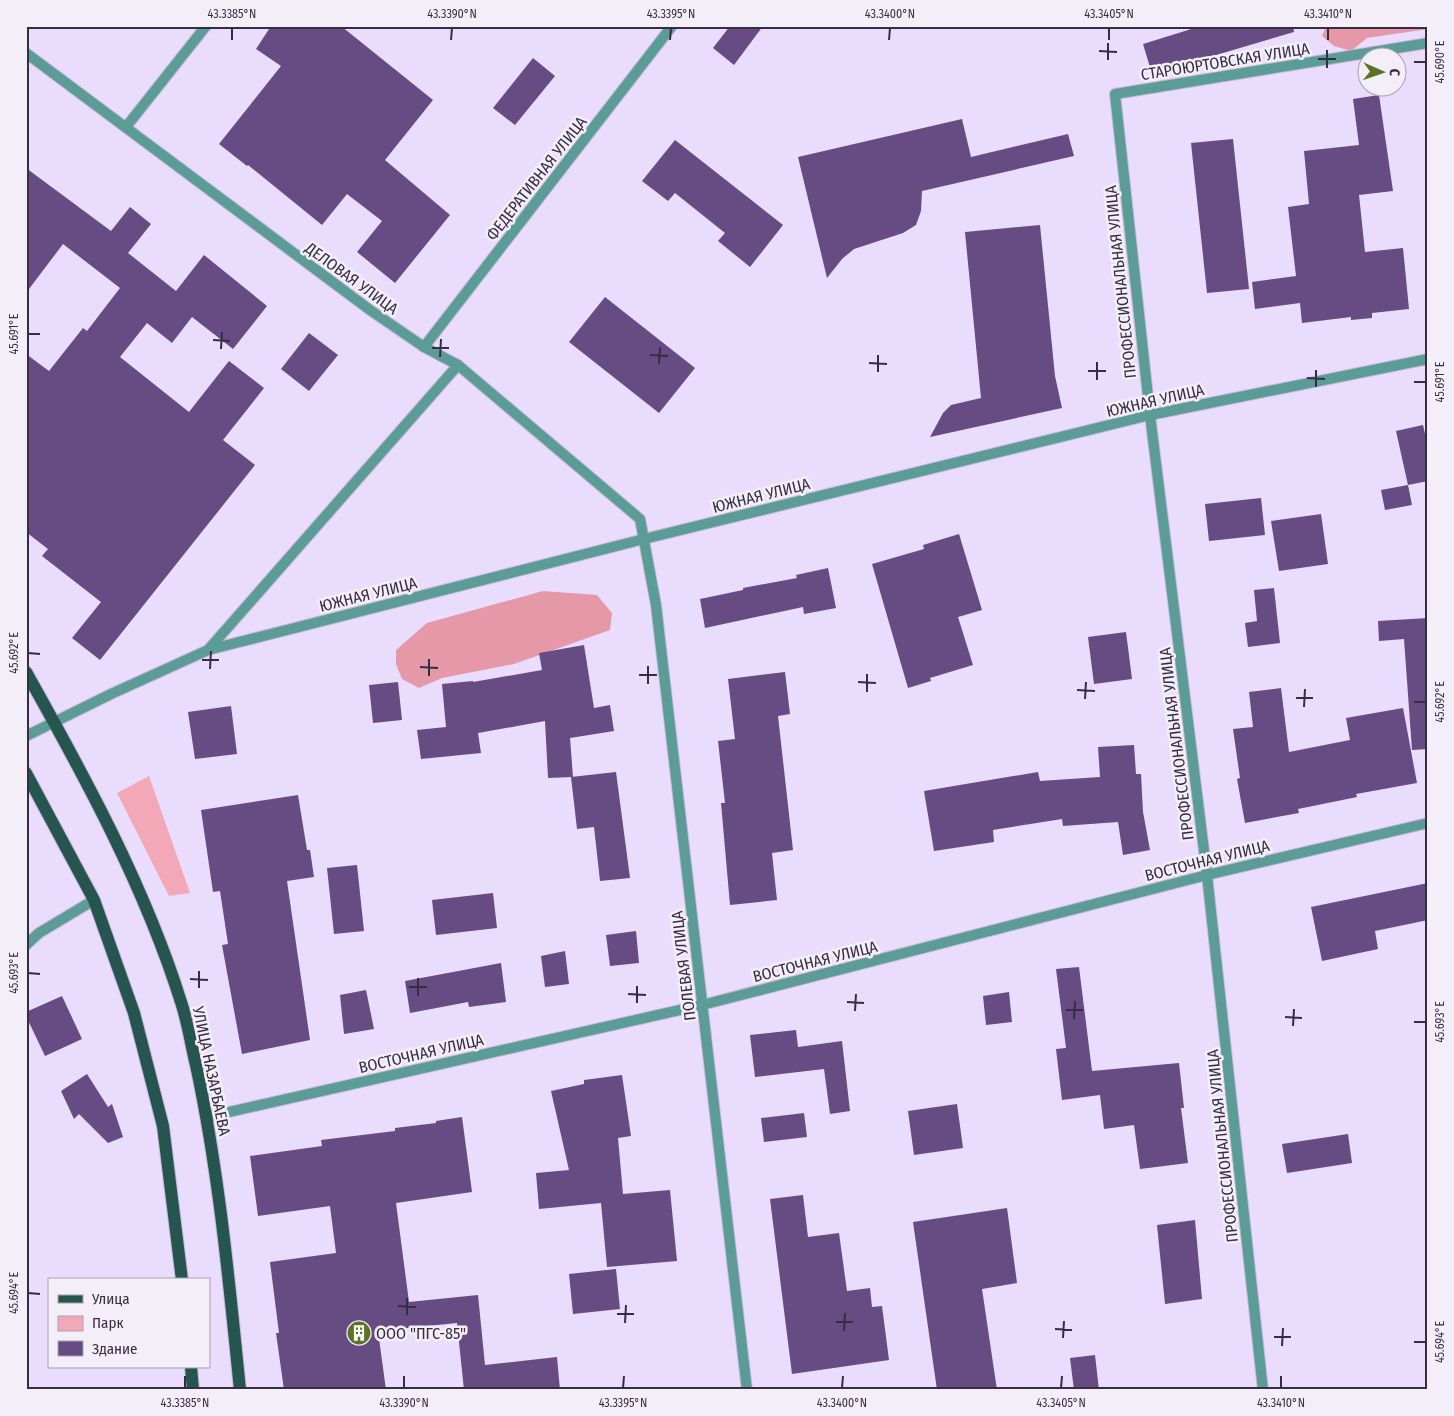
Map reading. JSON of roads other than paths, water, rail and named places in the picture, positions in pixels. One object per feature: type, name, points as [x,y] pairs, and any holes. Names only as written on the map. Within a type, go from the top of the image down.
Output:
[{"type":"main road","name":"УЛИЦА НАЗАРБАЕВА","points":[[26,672],[117,843],[145,904],[182,1003],[207,1116],[225,1247],[240,1390]]},
{"type":"main road","points":[[26,773],[94,900],[134,1013],[163,1126],[182,1278]]},
{"type":"main road","points":[[191,1368],[193,1390]]},
{"type":"street","points":[[126,128],[206,26]]},
{"type":"street","name":"ФЕДЕРАТИВНАЯ УЛИЦА","points":[[424,347],[672,26]]},
{"type":"street","name":"СТАРОЮРТОВСКАЯ УЛИЦА","points":[[1115,94],[1428,43]]},
{"type":"street","name":"ДЕЛОВАЯ УЛИЦА","points":[[26,53],[370,310],[424,347],[458,365],[640,519],[644,539]]},
{"type":"street","name":"ПРОФЕССИОНАЛЬНАЯ УЛИЦА","points":[[1115,94],[1150,415],[1207,875],[1263,1390]]},
{"type":"street","name":"ЮЖНАЯ УЛИЦА","points":[[26,736],[111,694],[208,650],[644,539],[1150,415],[1428,359]]},
{"type":"street","points":[[208,650],[458,365]]},
{"type":"street","name":"ПОЛЕВАЯ УЛИЦА","points":[[644,539],[656,605],[747,1390]]},
{"type":"street","name":"ВОСТОЧНАЯ УЛИЦА","points":[[207,1116],[702,1005],[1207,875],[1428,823]]},
{"type":"street","points":[[26,945],[39,933],[94,900]]},
{"type":"place","name":"ООО \"ПГС-85\"","points":[[359,1333]]}]
